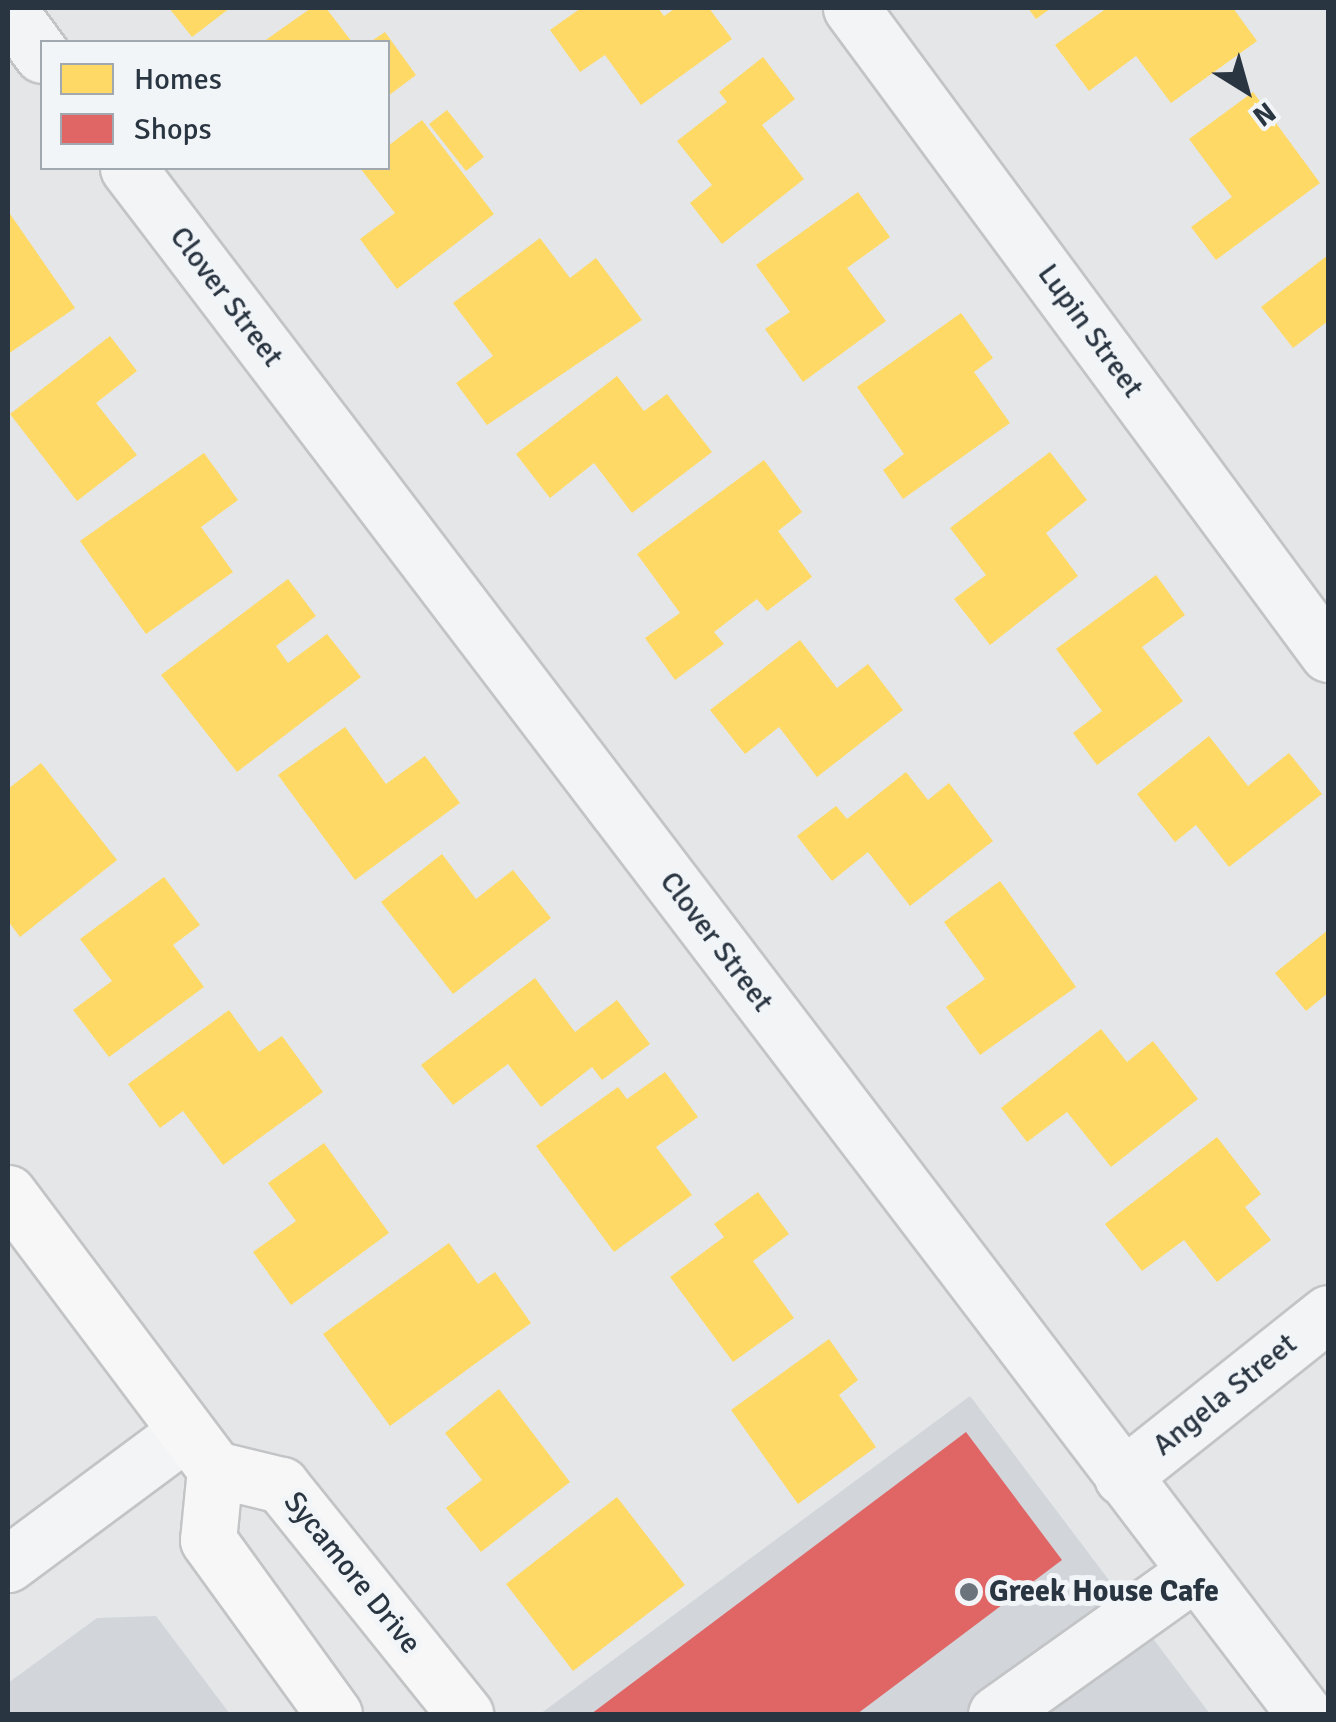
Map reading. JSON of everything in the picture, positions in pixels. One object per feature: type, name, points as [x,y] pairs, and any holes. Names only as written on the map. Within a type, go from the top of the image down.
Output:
[{"type":"main road","points":[[8,1193],[201,1450],[208,1540],[334,1714]]},
{"type":"main road","name":"Sycamore Drive","points":[[201,1450],[281,1485],[466,1714]]},
{"type":"street","name":"Lupin Street","points":[[851,8],[1328,654]]},
{"type":"street","points":[[8,9],[40,53]]},
{"type":"street","name":"Clover Street","points":[[130,170],[1194,1573],[1306,1714]]},
{"type":"street","name":"Angela Street","points":[[1122,1477],[1328,1313]]},
{"type":"street","points":[[8,1564],[201,1450]]},
{"type":"street","points":[[996,1714],[1194,1573]]},
{"type":"shaded area","points":[[970,1396],[1210,1714],[540,1714]]},
{"type":"shaded area","points":[[156,1616],[230,1714],[8,1714],[8,1683],[97,1618]]},
{"type":"building: Homes","points":[[169,8],[230,8],[192,37]]},
{"type":"building: Homes","points":[[311,8],[326,8],[350,40],[266,40]]},
{"type":"building: Homes","points":[[581,8],[658,8],[664,16],[676,8],[709,8],[732,39],[641,105],[605,55],[580,72],[550,30]]},
{"type":"building: Homes","points":[[1028,8],[1051,8],[1036,19]]},
{"type":"building: Homes","points":[[1107,8],[1233,8],[1257,41],[1171,103],[1136,56],[1089,91],[1055,45]]},
{"type":"building: Homes","points":[[385,32],[416,75],[390,94],[390,40],[373,40]]},
{"type":"building: Homes","points":[[763,57],[795,99],[762,125],[804,179],[722,244],[690,203],[712,185],[677,141],[727,102],[719,92]]},
{"type":"building: Homes","points":[[1253,92],[1320,183],[1216,260],[1191,227],[1232,197],[1189,139]]},
{"type":"building: Homes","points":[[447,110],[484,157],[466,171],[429,124]]},
{"type":"building: Homes","points":[[422,120],[494,214],[397,289],[360,239],[395,213],[362,170],[390,170],[390,144]]},
{"type":"building: Homes","points":[[858,192],[890,237],[847,268],[886,321],[803,382],[765,329],[790,312],[756,265]]},
{"type":"building: Homes","points":[[8,211],[75,308],[8,354]]},
{"type":"building: Homes","points":[[540,238],[570,278],[596,258],[642,320],[487,425],[456,383],[493,356],[453,303]]},
{"type":"building: Homes","points":[[1328,255],[1328,321],[1293,348],[1261,307]]},
{"type":"building: Homes","points":[[961,313],[993,358],[974,372],[1010,423],[903,499],[883,470],[904,454],[857,387]]},
{"type":"building: Homes","points":[[110,336],[137,371],[96,403],[137,455],[77,501],[10,414]]},
{"type":"building: Homes","points":[[617,376],[644,411],[667,394],[712,452],[632,513],[594,463],[550,498],[516,454]]},
{"type":"building: Homes","points":[[1050,452],[1087,500],[1046,533],[1078,576],[990,645],[954,599],[986,575],[950,528]]},
{"type":"building: Homes","points":[[204,453],[238,500],[201,527],[233,572],[146,634],[80,541]]},
{"type":"building: Homes","points":[[764,460],[802,512],[778,531],[812,577],[767,611],[757,599],[714,632],[724,644],[675,680],[645,638],[680,613],[637,554]]},
{"type":"building: Homes","points":[[1156,575],[1185,615],[1142,647],[1183,701],[1097,765],[1073,733],[1102,711],[1056,649]]},
{"type":"building: Homes","points":[[288,579],[316,616],[276,646],[288,663],[327,634],[361,677],[237,772],[161,675]]},
{"type":"building: Homes","points":[[800,640],[837,688],[868,664],[903,710],[817,777],[779,727],[745,754],[710,710]]},
{"type":"building: Homes","points":[[345,727],[386,784],[425,756],[460,803],[355,880],[278,775]]},
{"type":"building: Homes","points":[[1209,736],[1248,786],[1289,753],[1322,794],[1229,867],[1196,825],[1175,842],[1137,794]]},
{"type":"building: Homes","points":[[41,763],[117,860],[20,937],[8,921],[8,789]]},
{"type":"building: Homes","points":[[906,772],[928,800],[949,783],[993,841],[910,906],[868,852],[832,881],[797,836],[836,806],[847,819]]},
{"type":"building: Homes","points":[[442,854],[476,899],[513,870],[551,918],[453,994],[381,902]]},
{"type":"building: Homes","points":[[164,877],[200,925],[173,945],[204,987],[109,1057],[73,1010],[112,981],[80,939]]},
{"type":"building: Homes","points":[[1000,881],[1076,987],[980,1055],[946,1007],[985,979],[944,922]]},
{"type":"building: Homes","points":[[1328,930],[1328,993],[1306,1011],[1275,973]]},
{"type":"building: Homes","points":[[535,978],[575,1032],[617,1000],[650,1044],[602,1080],[592,1067],[541,1107],[508,1064],[453,1105],[421,1065]]},
{"type":"building: Homes","points":[[229,1010],[259,1052],[282,1036],[323,1092],[223,1165],[183,1111],[160,1128],[128,1084]]},
{"type":"building: Homes","points":[[1101,1029],[1127,1062],[1153,1041],[1198,1099],[1111,1167],[1067,1112],[1027,1142],[1001,1108]]},
{"type":"building: Homes","points":[[665,1072],[698,1117],[656,1147],[692,1195],[614,1252],[536,1146],[618,1087],[627,1099]]},
{"type":"building: Homes","points":[[1217,1137],[1261,1194],[1245,1207],[1271,1240],[1217,1282],[1184,1240],[1142,1271],[1105,1224]]},
{"type":"building: Homes","points":[[324,1143],[389,1233],[291,1305],[253,1252],[296,1221],[268,1183]]},
{"type":"building: Homes","points":[[758,1192],[789,1234],[753,1261],[794,1318],[733,1362],[670,1277],[724,1237],[714,1224]]},
{"type":"building: Homes","points":[[449,1243],[478,1284],[495,1272],[531,1323],[390,1426],[323,1334]]},
{"type":"building: Homes","points":[[829,1339],[858,1380],[839,1395],[876,1447],[798,1504],[731,1410]]},
{"type":"building: Homes","points":[[499,1389],[570,1482],[481,1552],[446,1508],[482,1480],[445,1433]]},
{"type":"building: Homes","points":[[617,1497],[685,1585],[573,1671],[506,1584]]},
{"type":"building: Shops","points":[[966,1432],[1062,1560],[857,1714],[591,1714]]},
{"type":"place","name":"Greek House Cafe","points":[[969,1592]]}]
